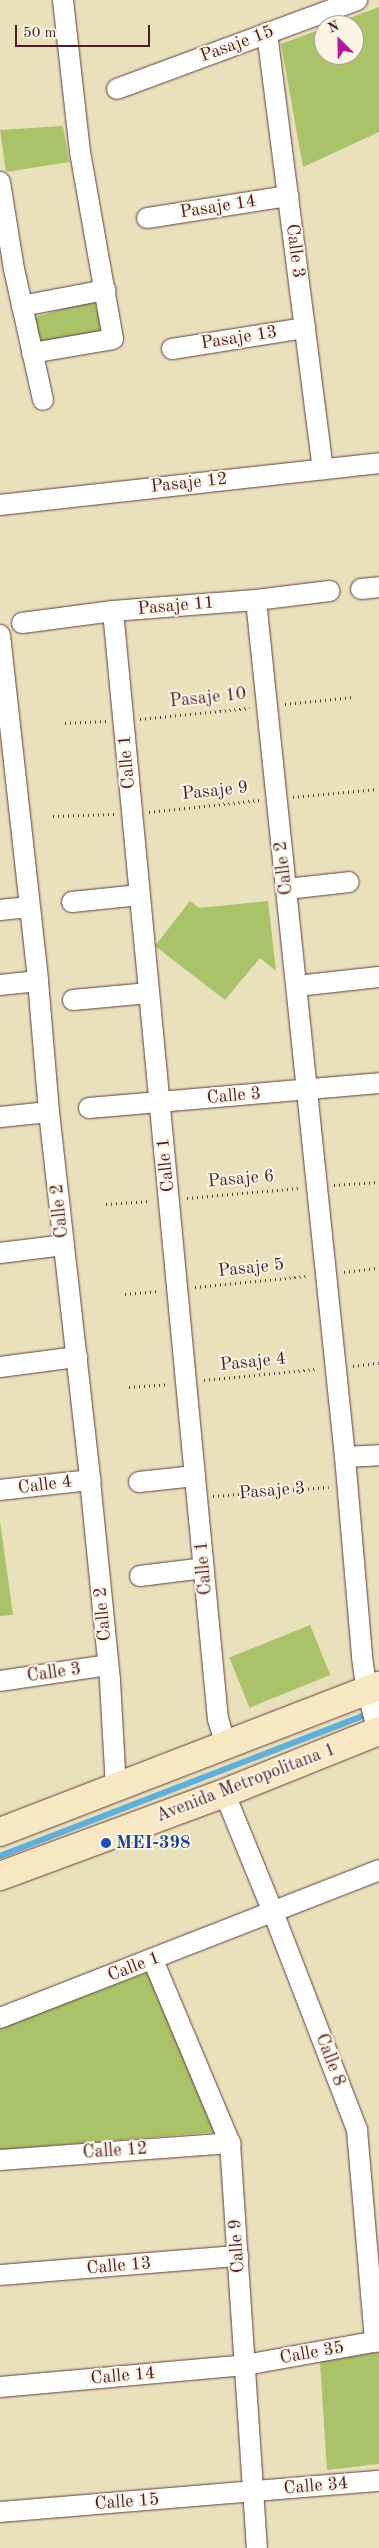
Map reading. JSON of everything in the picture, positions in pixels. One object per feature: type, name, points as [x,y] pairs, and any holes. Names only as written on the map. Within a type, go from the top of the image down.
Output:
[{"type":"street","points":[[32,353],[114,339],[80,152],[63,0]]},
{"type":"street","name":"Pasaje 15","points":[[117,89],[357,0]]},
{"type":"street","name":"Calle 3","points":[[267,33],[323,468]]},
{"type":"street","points":[[0,182],[22,306],[43,400]]},
{"type":"street","name":"Pasaje 14","points":[[147,218],[288,196]]},
{"type":"street","points":[[22,306],[105,290]]},
{"type":"street","name":"Pasaje 13","points":[[172,349],[305,328]]},
{"type":"street","name":"Pasaje 12","points":[[1,500],[379,463]]},
{"type":"street","name":"Pasaje 11","points":[[22,623],[113,611],[256,600],[330,591]]},
{"type":"street","name":"Calle 2","points":[[256,600],[345,1457],[362,1657],[372,1692],[377,1728]]},
{"type":"street","name":"Calle 1","points":[[113,611],[218,1719],[226,1745]]},
{"type":"street","name":"Calle 2","points":[[0,635],[2,693],[38,981],[49,1112],[90,1480],[108,1665],[116,1788]]},
{"type":"street","points":[[287,889],[349,882]]},
{"type":"street","points":[[72,902],[140,895]]},
{"type":"street","points":[[0,910],[29,906]]},
{"type":"street","points":[[297,986],[379,977]]},
{"type":"street","points":[[0,985],[38,981]]},
{"type":"street","points":[[74,1000],[149,993]]},
{"type":"street","name":"Calle 3","points":[[89,1108],[379,1083]]},
{"type":"street","points":[[0,1118],[49,1112]]},
{"type":"street","points":[[0,1252],[64,1245]]},
{"type":"street","points":[[0,1367],[76,1357]]},
{"type":"street","points":[[345,1457],[379,1455]]},
{"type":"street","points":[[139,1482],[195,1476]]},
{"type":"street","name":"Calle 4","points":[[0,1490],[90,1480]]},
{"type":"street","points":[[140,1576],[204,1568]]},
{"type":"street","name":"Calle 3","points":[[0,1681],[108,1665]]},
{"type":"street","points":[[0,1832],[226,1745],[372,1692]]},
{"type":"street","name":"Avenida Metropolitana 1","points":[[0,1876],[224,1792],[377,1728]]},
{"type":"street","name":"Calle 8","points":[[224,1792],[273,1912],[357,2130],[377,2341]]},
{"type":"street","name":"Calle 1","points":[[0,2018],[153,1960],[379,1870]]},
{"type":"street","name":"Calle 9","points":[[153,1960],[230,2143],[257,2548]]},
{"type":"street","name":"Calle 12","points":[[0,2160],[230,2143]]},
{"type":"street","name":"Calle 13","points":[[0,2275],[238,2256]]},
{"type":"street","name":"Calle 35","points":[[245,2365],[377,2341]]},
{"type":"street","name":"Calle 14","points":[[0,2387],[245,2365]]},
{"type":"street","name":"Calle 34","points":[[253,2492],[379,2481]]},
{"type":"street","name":"Calle 15","points":[[0,2512],[253,2492]]},
{"type":"path","name":"Pasaje 10","points":[[65,723],[123,720],[354,697]]},
{"type":"path","name":"Pasaje 9","points":[[54,816],[132,813],[378,789]]},
{"type":"path","name":"Pasaje 6","points":[[106,1204],[379,1182]]},
{"type":"path","name":"Pasaje 5","points":[[125,1294],[379,1268]]},
{"type":"path","name":"Pasaje 4","points":[[129,1387],[379,1363]]},
{"type":"path","name":"Pasaje 3","points":[[198,1497],[347,1485]]},
{"type":"green space","points":[[379,7],[379,132],[303,167],[281,44],[314,32],[314,65],[364,65],[364,15],[358,15]]},
{"type":"green space","points":[[63,126],[69,162],[6,172],[0,130]]},
{"type":"green space","points":[[94,300],[104,335],[40,353],[31,318]]},
{"type":"green space","points":[[190,901],[199,908],[268,901],[276,971],[260,958],[225,1000],[155,946]]},
{"type":"green space","points":[[0,1521],[13,1615],[0,1616]]},
{"type":"green space","points":[[310,1625],[330,1675],[250,1708],[229,1658]]},
{"type":"green space","points":[[152,1971],[216,2132],[0,2150],[0,2027]]},
{"type":"green space","points":[[379,2352],[379,2464],[327,2470],[320,2362]]},
{"type":"waterway","points":[[0,1856],[370,1713]]},
{"type":"place","name":"MEI-398","points":[[106,1843]]}]
